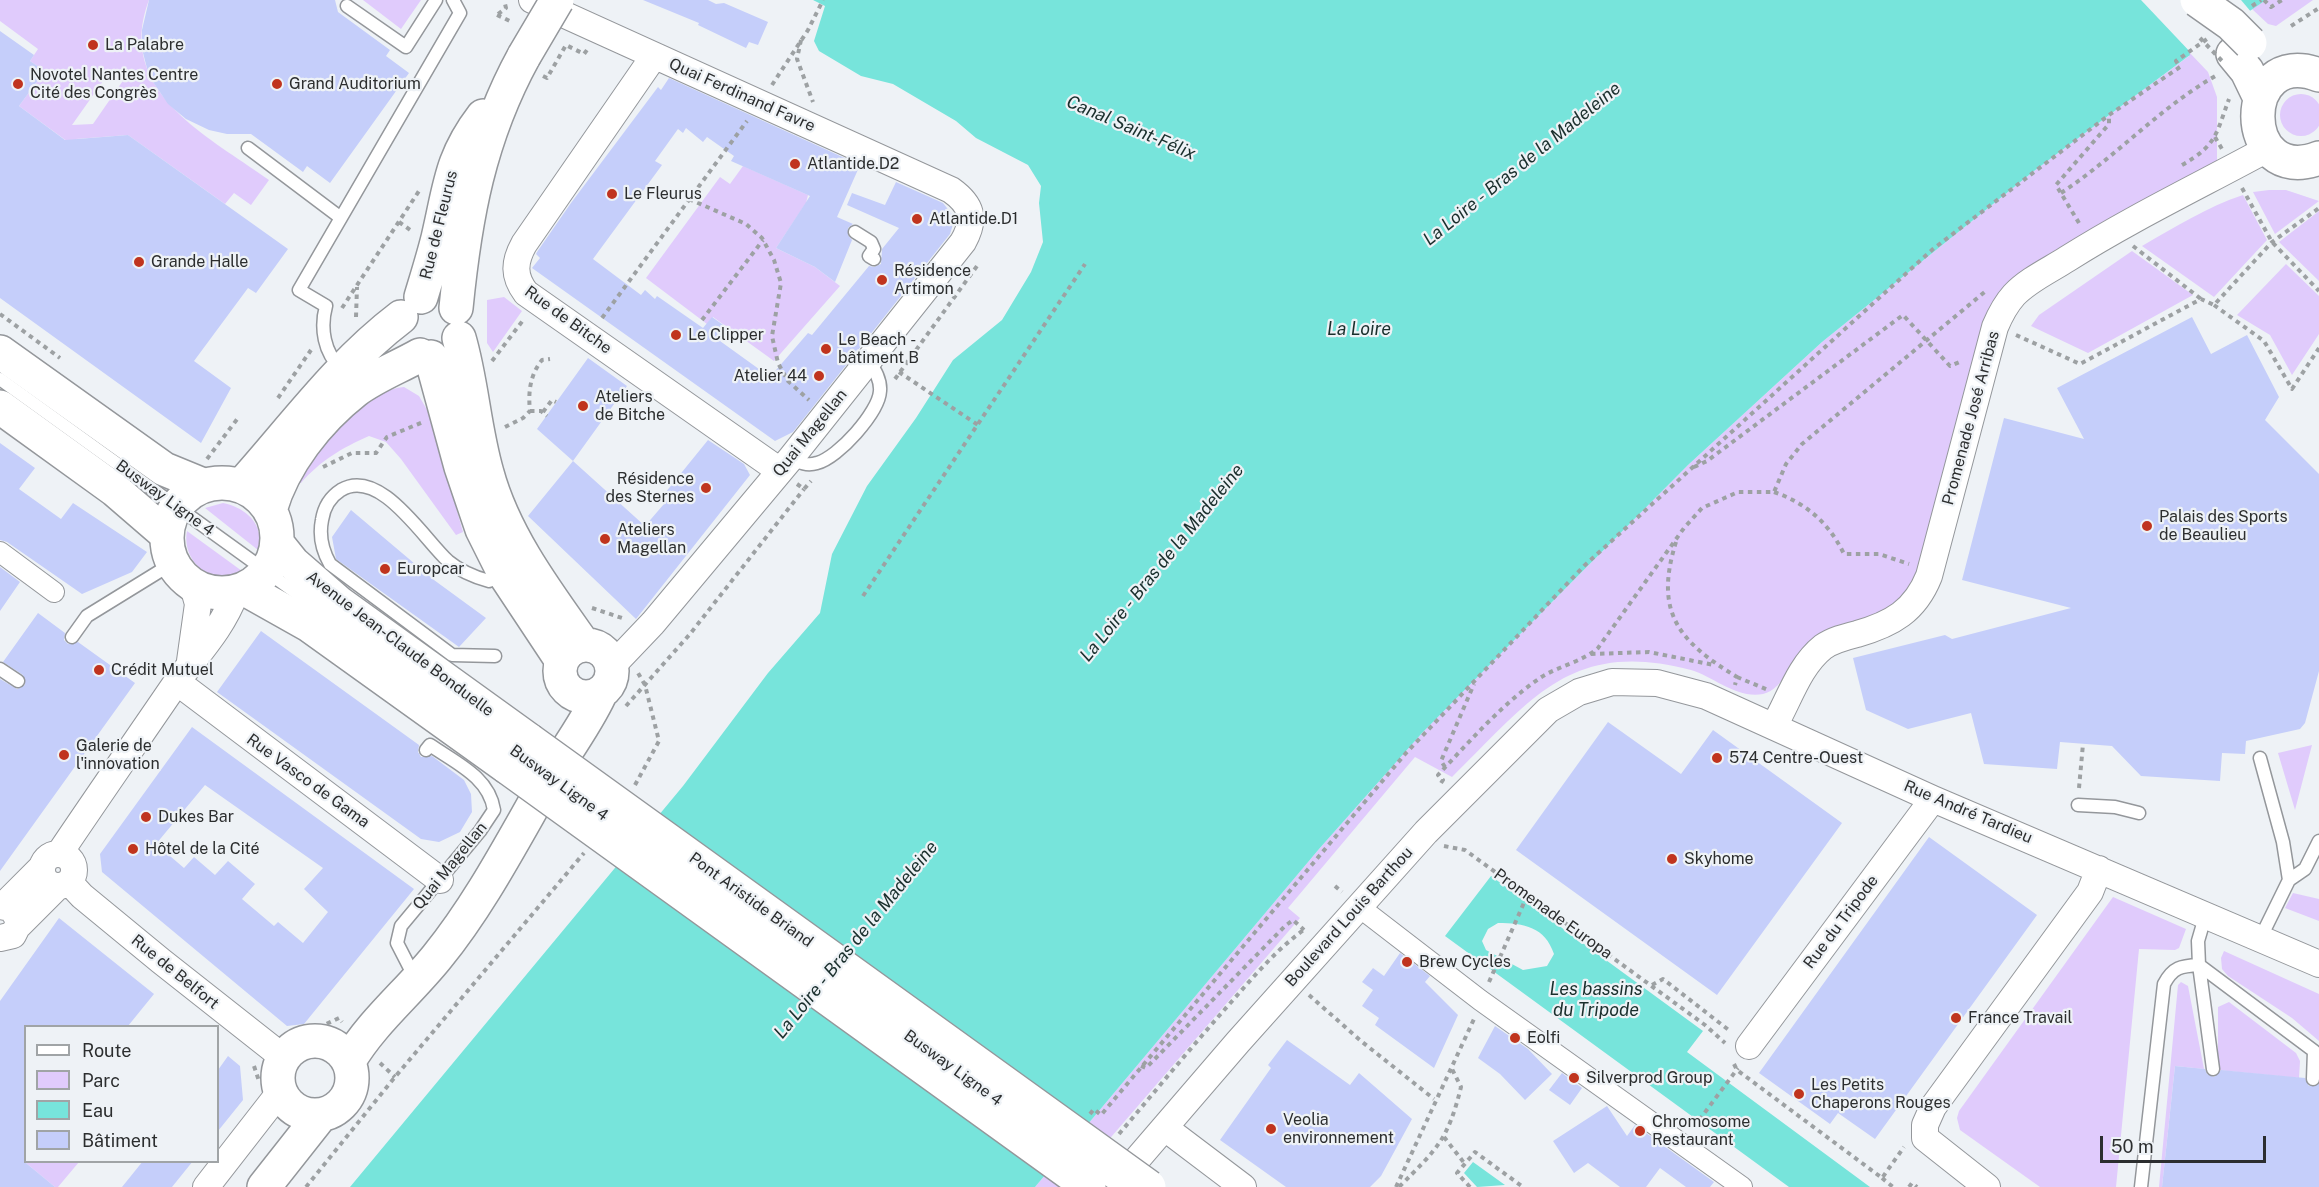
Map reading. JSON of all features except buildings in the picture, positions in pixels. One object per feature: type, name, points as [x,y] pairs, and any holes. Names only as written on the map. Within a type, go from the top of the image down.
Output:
[{"type":"main road","points":[[522,62],[557,0]]},
{"type":"main road","points":[[2197,0],[2215,34],[2236,46],[2304,74]]},
{"type":"main road","points":[[2236,46],[2245,96],[2256,116],[2257,128],[2269,148],[2284,159],[2296,162],[2319,158]]},
{"type":"main road","name":"Rue de Fleurus","points":[[411,307],[438,236],[450,176],[459,153],[522,62]]},
{"type":"main road","name":"Rue de Fleurus","points":[[517,569],[511,531],[487,475],[476,428],[468,366],[458,323],[469,203],[484,150],[522,62]]},
{"type":"main road","points":[[2245,96],[2272,82],[2304,74]]},
{"type":"main road","points":[[241,486],[341,369],[369,341],[411,307],[441,297],[458,323],[452,348],[442,354],[425,356],[355,391],[331,414],[289,466],[270,510]]},
{"type":"main road","points":[[411,307],[400,328],[403,339],[410,349],[425,356]]},
{"type":"main road","points":[[0,352],[164,469],[209,473],[222,482],[241,486],[258,495],[270,510],[276,526],[256,574],[214,594],[177,547],[115,490],[0,407]]},
{"type":"main road","name":"Rue de Fleurus","points":[[425,356],[482,529],[517,569],[593,676]]},
{"type":"main road","points":[[177,547],[184,497],[209,473]]},
{"type":"main road","name":"Avenue Jean-Claude Bonduelle","points":[[256,574],[293,563],[518,754]]},
{"type":"main road","points":[[256,574],[309,625],[518,754],[1089,1187]]},
{"type":"main road","name":"Quai Magellan","points":[[348,1046],[416,981],[438,956],[489,881],[563,757],[593,676]]},
{"type":"main road","name":"Pont Aristide Briand","points":[[518,754],[1149,1187]]},
{"type":"main road","points":[[264,1187],[320,1116],[339,1107],[347,1097],[352,1078],[348,1046],[301,1044],[273,1051],[280,1092],[293,1109],[306,1115],[320,1116]]},
{"type":"street","name":"Quai Ferdinand Favre","points":[[532,0],[951,190]]},
{"type":"street","name":"Rue de Bitche","points":[[654,56],[518,256],[517,277],[526,293],[593,330],[785,464]]},
{"type":"street","name":"Promenade José Arribas","points":[[1774,726],[1813,656],[1838,639],[1876,629],[1903,615],[1920,595],[1929,576],[1995,327],[2007,304],[2016,293],[2153,207],[2269,148]]},
{"type":"street","name":"Quai Magellan","points":[[593,676],[646,631],[869,361],[922,283],[971,228],[970,211],[962,198],[951,190]]},
{"type":"street","points":[[177,547],[198,604],[197,620],[183,675]]},
{"type":"street","points":[[0,552],[54,592]]},
{"type":"street","points":[[5,939],[57,872],[97,794],[183,675],[219,630],[256,574]]},
{"type":"street","name":"Rue Vasco de Gama","points":[[183,675],[440,880]]},
{"type":"street","name":"Rue André Tardieu","points":[[1612,682],[1641,681],[1671,686],[1729,705],[1933,799],[2319,964]]},
{"type":"street","name":"Boulevard Louis Barthou","points":[[1116,1187],[1292,980],[1349,898],[1426,832],[1548,710],[1579,692],[1612,682]]},
{"type":"street","name":"Rue du Tripode","points":[[1736,1051],[1933,799]]},
{"type":"street","points":[[1987,1187],[1925,1138],[1927,1119],[2090,892],[2099,869]]},
{"type":"street","points":[[1,906],[57,872]]},
{"type":"street","name":"Rue de Belfort","points":[[57,872],[82,896],[273,1051]]},
{"type":"street","points":[[1349,898],[1480,1000],[1742,1187]]},
{"type":"street","points":[[1,906],[11,908],[17,914],[5,939]]},
{"type":"street","points":[[206,1187],[280,1092]]},
{"type":"street","points":[[1165,1128],[1243,1187]]},
{"type":"lane","points":[[347,6],[406,47],[435,0]]},
{"type":"lane","points":[[341,369],[331,360],[322,329],[326,306],[299,290],[460,13],[453,0]]},
{"type":"lane","points":[[248,148],[341,218]]},
{"type":"lane","points":[[855,232],[871,242],[874,249],[869,256],[874,259]]},
{"type":"lane","points":[[785,464],[807,464],[827,459],[847,443],[877,403],[880,383],[869,361]]},
{"type":"lane","name":"Busway Ligne 4","points":[[0,379],[177,547],[256,574]]},
{"type":"lane","points":[[495,656],[452,655],[330,564],[323,553],[320,529],[325,506],[339,491],[349,486],[361,484],[371,486],[392,501],[449,562],[462,571],[489,581],[517,569]]},
{"type":"lane","points":[[72,638],[87,616],[177,547]]},
{"type":"lane","points":[[0,669],[18,681]]},
{"type":"lane","name":"Quai Magellan","points":[[416,981],[397,944],[401,926],[494,810],[492,798],[483,781],[430,745],[426,750]]},
{"type":"lane","name":"Busway Ligne 4","points":[[518,754],[1116,1187]]},
{"type":"lane","points":[[2260,758],[2283,842],[2289,880],[2285,893],[2260,939]]},
{"type":"lane","points":[[2078,799],[2139,813]]},
{"type":"lane","points":[[2289,880],[2305,869],[2319,841]]},
{"type":"lane","points":[[2205,917],[2198,941],[2199,965],[2213,1069]]},
{"type":"lane","points":[[2141,1187],[2164,984],[2171,971],[2181,966],[2199,965],[2314,1051],[2313,1079]]},
{"type":"path","points":[[2061,193],[2117,153],[2153,118],[2236,46],[2263,0],[2271,7],[2282,0]]},
{"type":"path","points":[[770,89],[822,2]]},
{"type":"path","points":[[505,4],[506,8],[497,15],[512,21],[522,62],[566,45],[584,54]]},
{"type":"path","points":[[2291,26],[2319,8]]},
{"type":"path","points":[[801,40],[796,59],[814,105]]},
{"type":"path","points":[[1087,1118],[1094,1109],[1101,1114],[1406,753],[1584,566],[1933,249],[2109,115],[2180,67],[2176,61],[2236,46]]},
{"type":"path","points":[[2172,170],[2203,153],[2245,96]]},
{"type":"path","points":[[593,330],[752,113]]},
{"type":"path","points":[[2079,223],[2056,185],[2109,124],[2109,115]]},
{"type":"path","points":[[2232,168],[2272,242],[2319,291]]},
{"type":"path","points":[[341,310],[423,185]]},
{"type":"path","points":[[689,199],[746,224],[763,240],[774,260],[781,283],[772,336],[778,363],[788,381],[813,403]]},
{"type":"path","points":[[2214,305],[2272,242],[2319,208]]},
{"type":"path","points":[[2070,229],[2088,218]]},
{"type":"path","points":[[702,320],[763,240]]},
{"type":"path","points":[[2132,245],[2201,299],[2214,305],[2264,341],[2292,389],[2319,348]]},
{"type":"path","points":[[877,403],[979,263]]},
{"type":"path","points":[[863,596],[1085,264]]},
{"type":"path","points":[[1774,492],[1786,464],[1802,444],[1992,286]]},
{"type":"path","points":[[353,323],[358,308],[357,287]]},
{"type":"path","points":[[2013,334],[2080,363],[2201,299]]},
{"type":"path","points":[[0,314],[67,363]]},
{"type":"path","points":[[491,362],[527,315]]},
{"type":"path","points":[[1688,470],[1707,461],[1903,315],[1924,341],[1950,366],[1974,356],[1987,359]]},
{"type":"path","points":[[530,411],[528,396],[535,370],[542,360],[550,359]]},
{"type":"path","points":[[899,372],[978,425]]},
{"type":"path","points":[[530,411],[545,414],[552,400],[556,402]]},
{"type":"path","points":[[500,428],[523,418],[530,411]]},
{"type":"path","points":[[209,473],[204,464],[238,418]]},
{"type":"path","points":[[320,469],[352,453],[376,453],[387,437],[427,421]]},
{"type":"path","points":[[645,685],[690,634],[804,489]]},
{"type":"path","points":[[1771,692],[1719,666],[1686,638],[1673,616],[1667,596],[1667,572],[1670,560],[1684,528],[1702,508],[1738,492],[1774,492],[1791,499],[1817,515],[1834,536],[1844,554],[1879,554],[1891,557],[1929,576]]},
{"type":"path","points":[[586,606],[627,620]]},
{"type":"path","points":[[1590,654],[1649,652],[1697,659],[1719,666]]},
{"type":"path","points":[[593,676],[645,685]]},
{"type":"path","points":[[1729,705],[1737,677]]},
{"type":"path","points":[[1446,767],[1441,761],[1475,680]]},
{"type":"path","points":[[631,793],[659,741],[645,685]]},
{"type":"path","points":[[2078,799],[2083,744]]},
{"type":"path","name":"Promenade Europa","points":[[1426,832],[1442,846],[1466,850],[1723,1038],[1736,1051],[1737,1070],[1893,1187]]},
{"type":"path","points":[[306,1187],[395,1077],[588,848]]},
{"type":"path","points":[[1335,886],[1349,898]]},
{"type":"path","points":[[1490,978],[1527,896]]},
{"type":"path","points":[[1116,1137],[1185,1054],[1266,963],[1287,941],[1304,930],[1293,920],[1285,926],[1146,1068],[1141,1066]]},
{"type":"path","points":[[1652,986],[1663,979],[1736,1051]]},
{"type":"path","points":[[1292,980],[1360,1041],[1434,1099]]},
{"type":"path","points":[[1398,1187],[1434,1099],[1472,1023]]},
{"type":"path","points":[[273,1051],[275,1032],[305,1034],[348,1046],[395,1077]]},
{"type":"path","points":[[1398,1187],[1438,1148],[1452,1123],[1461,1087],[1450,1066]]},
{"type":"path","points":[[1681,1144],[1737,1070]]},
{"type":"path","points":[[1444,1137],[1465,1164]]},
{"type":"path","points":[[1882,1178],[1907,1143]]},
{"type":"path","points":[[1470,1187],[1457,1173],[1475,1152],[1523,1187]]},
{"type":"path","points":[[1510,1187],[1516,1182]]},
{"type":"path","points":[[1909,1187],[1912,1183],[1917,1187]]},
{"type":"green space","points":[[0,0],[149,0],[142,32],[144,60],[156,85],[173,108],[195,128],[269,180],[251,205],[234,193],[225,204],[128,135],[76,139],[79,150],[19,106],[45,71],[30,61],[38,49],[0,21]],"holes":[[[129,72],[93,124],[72,125],[108,74]]]},
{"type":"green space","points":[[363,0],[421,0],[401,29]]},
{"type":"green space","points":[[2266,0],[2313,0],[2276,26],[2268,24],[2252,9]]},
{"type":"green space","points":[[2189,52],[2208,72],[2217,97],[2217,163],[2028,272],[1917,581],[1897,606],[1887,614],[1832,630],[1814,639],[1777,686],[1763,694],[1753,695],[1735,690],[1691,670],[1649,662],[1614,663],[1583,670],[1555,683],[1530,701],[1452,777],[1415,757],[1288,908],[1300,918],[1068,1187],[1035,1187],[1319,849],[1422,733],[1688,465],[1822,342],[2034,171],[2189,56]]},
{"type":"green space","points":[[2301,94],[2309,95],[2320,106],[2320,124],[2316,130],[2309,135],[2301,136],[2293,135],[2286,130],[2281,123],[2280,115],[2281,107],[2286,100],[2293,95]]},
{"type":"green space","points":[[743,166],[808,195],[806,203],[776,248],[815,267],[840,286],[774,361],[713,317],[707,324],[646,278],[720,177],[730,184]]},
{"type":"green space","points":[[2286,190],[2319,201],[2275,234],[2253,192]]},
{"type":"green space","points":[[2243,195],[2267,240],[2214,297],[2142,246],[2204,211]]},
{"type":"green space","points":[[2319,211],[2319,281],[2279,242]]},
{"type":"green space","points":[[2132,251],[2193,295],[2088,353],[2031,326],[2039,315]]},
{"type":"green space","points":[[2286,264],[2319,296],[2319,334],[2292,375],[2270,335],[2237,315]]},
{"type":"green space","points":[[504,297],[522,311],[493,352],[487,343],[487,300]]},
{"type":"green space","points":[[404,387],[419,396],[430,415],[463,532],[456,535],[401,459],[386,442],[369,436],[332,455],[301,483],[295,482],[307,456],[338,424],[378,395]]},
{"type":"green space","points":[[223,503],[239,509],[252,519],[259,533],[258,550],[205,508]]},
{"type":"green space","points":[[187,531],[242,571],[231,576],[220,577],[201,569],[189,553],[186,542]]},
{"type":"green space","points":[[2312,745],[2295,810],[2278,753]]},
{"type":"green space","points":[[2293,893],[2319,899],[2319,921],[2285,908]]},
{"type":"green space","points":[[2113,897],[2186,929],[2179,948],[2175,950],[2139,949],[2116,1187],[2040,1187],[1960,1130],[1957,1118],[1959,1111]]},
{"type":"green space","points":[[2224,951],[2319,994],[2319,1041],[2292,1018],[2228,976],[2222,969],[2221,958]]},
{"type":"green space","points":[[2181,982],[2188,986],[2204,1069],[2175,1066],[2162,1187],[2159,1187],[2178,985]]},
{"type":"green space","points":[[2229,1002],[2296,1053],[2300,1061],[2299,1078],[2218,1070],[2218,1007]]},
{"type":"green space","points":[[26,1163],[78,1163],[58,1187],[55,1187]]},
{"type":"water","name":"La Loire","points":[[813,0],[2266,0],[2189,52],[2190,55],[2034,171],[1822,342],[1688,465],[1422,733],[1319,849],[1035,1187],[350,1187],[683,786],[768,673],[820,613],[832,554],[867,486],[916,418],[953,360],[1002,320],[1031,272],[1043,242],[1039,203],[1041,186],[1028,165],[976,138],[956,121],[893,84],[861,76],[819,51],[814,41],[825,6]]},
{"type":"water","name":"Les bassins du Tripode","points":[[1491,876],[1703,1031],[1687,1052],[1870,1187],[1789,1187],[1445,936]],"holes":[[[1498,923],[1516,924],[1539,932],[1554,954],[1547,966],[1523,970],[1486,950],[1482,941],[1488,929]]]},
{"type":"water","points":[[1473,1162],[1505,1185],[1477,1187],[1464,1173]]},
{"type":"pier","points":[[2141,0],[2241,0],[2252,13],[2193,55]]},
{"type":"place","name":"La Palabre","points":[[93,45]]},
{"type":"place","name":"Novotel Nantes Centre Cité des Congrès","points":[[18,84]]},
{"type":"place","name":"Grand Auditorium","points":[[277,84]]},
{"type":"place","name":"Atlantide.D2","points":[[795,164]]},
{"type":"place","name":"Le Fleurus","points":[[612,194]]},
{"type":"place","name":"Atlantide.D1","points":[[917,219]]},
{"type":"place","name":"Grande Halle","points":[[139,262]]},
{"type":"place","name":"Résidence Artimon","points":[[882,280]]},
{"type":"place","name":"Le Clipper","points":[[676,335]]},
{"type":"place","name":"Le Beach - bâtiment B","points":[[826,349]]},
{"type":"place","name":"Atelier 44","points":[[819,376]]},
{"type":"place","name":"Ateliers de Bitche","points":[[583,406]]},
{"type":"place","name":"Résidence des Sternes","points":[[706,488]]},
{"type":"place","name":"Palais des Sports de Beaulieu","points":[[2147,526]]},
{"type":"place","name":"Ateliers Magellan","points":[[605,539]]},
{"type":"place","name":"Europcar","points":[[385,569]]},
{"type":"place","name":"Crédit Mutuel","points":[[99,670]]},
{"type":"place","name":"Galerie de l'innovation","points":[[64,755]]},
{"type":"place","name":"574 Centre-Ouest","points":[[1717,758]]},
{"type":"place","name":"Dukes Bar","points":[[146,817]]},
{"type":"place","name":"Hôtel de la Cité","points":[[133,849]]},
{"type":"place","name":"Skyhome","points":[[1672,859]]},
{"type":"place","name":"Brew Cycles","points":[[1407,962]]},
{"type":"place","name":"France Travail","points":[[1956,1018]]},
{"type":"place","name":"Eolfi","points":[[1515,1038]]},
{"type":"place","name":"Silverprod Group","points":[[1574,1078]]},
{"type":"place","name":"Les Petits Chaperons Rouges","points":[[1799,1094]]},
{"type":"place","name":"Veolia environnement","points":[[1271,1129]]},
{"type":"place","name":"Chromosome Restaurant","points":[[1640,1131]]},
{"type":"water label","name":"Canal Saint-Félix","points":[[1131,128]]},
{"type":"water label","name":"La Loire - Bras de la Madeleine","points":[[1522,164]]},
{"type":"water label","name":"La Loire - Bras de la Madeleine","points":[[1162,563]]},
{"type":"water label","name":"La Loire - Bras de la Madeleine","points":[[856,940]]}]
